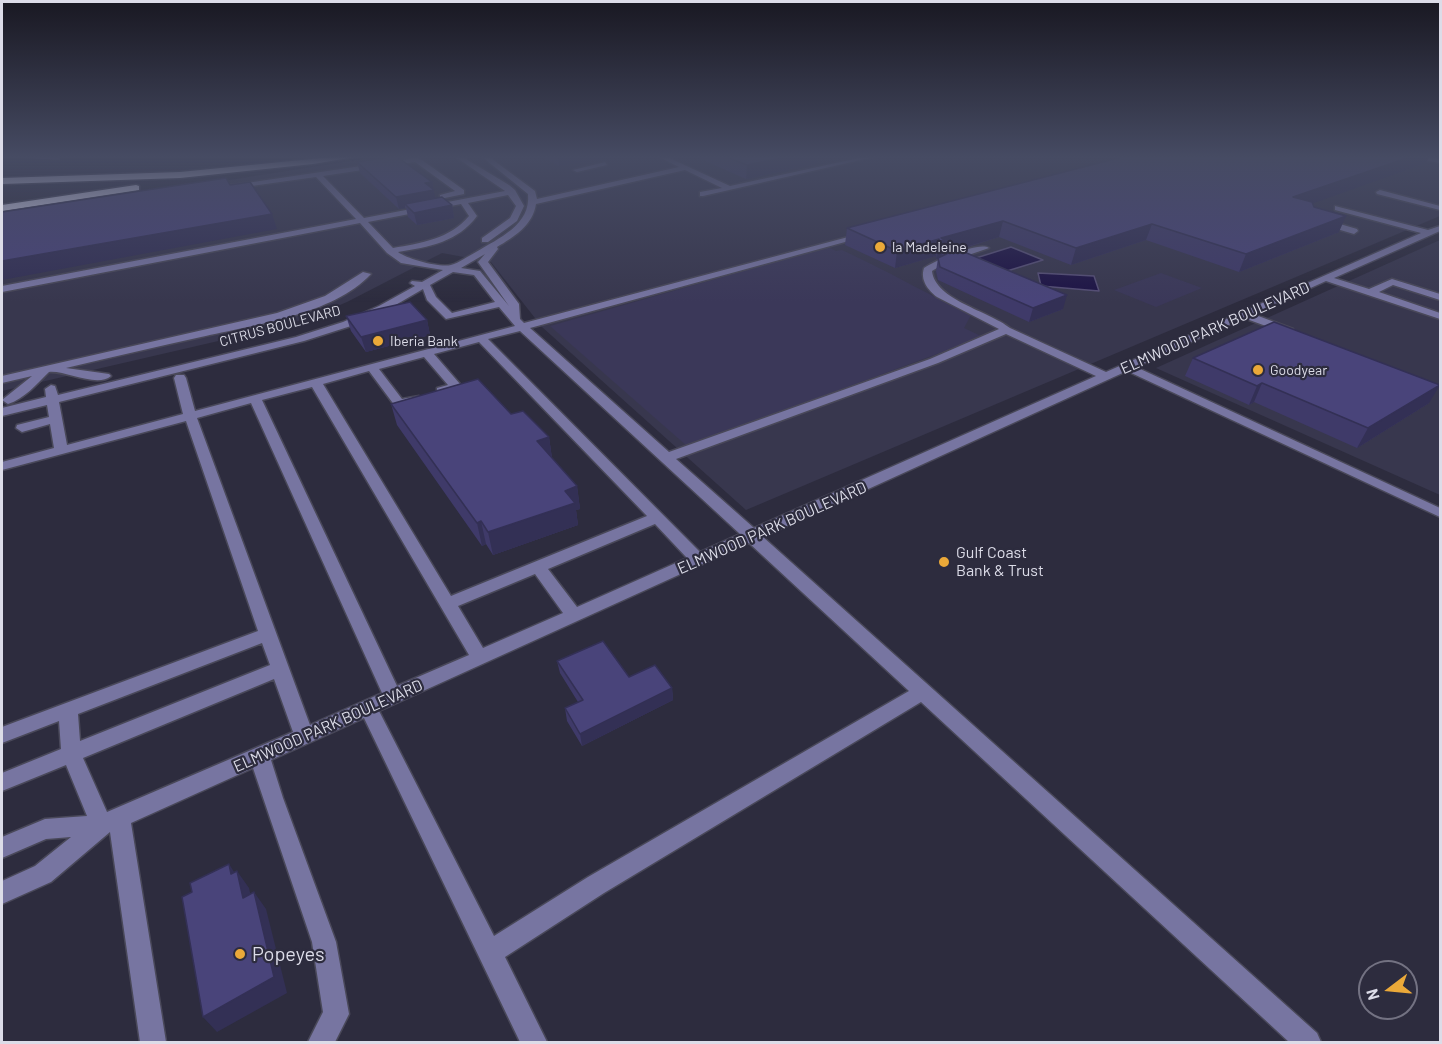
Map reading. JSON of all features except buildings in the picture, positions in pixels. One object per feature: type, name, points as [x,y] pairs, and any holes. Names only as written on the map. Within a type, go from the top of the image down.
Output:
[{"type":"highway","points":[[2,208],[24,205]]},
{"type":"street","points":[[346,205],[390,251],[404,261],[477,273],[500,304],[520,324],[751,537],[1308,1042]]},
{"type":"street","points":[[401,214],[396,209],[397,207],[407,205]]},
{"type":"street","points":[[2,289],[447,205]]},
{"type":"street","points":[[390,251],[447,238],[466,227],[473,216],[465,205]]},
{"type":"street","name":"CITRUS BOULEVARD","points":[[5,400],[52,394],[300,339],[347,324],[424,285],[514,219],[519,205]]},
{"type":"street","name":"CITRUS BOULEVARD","points":[[2,412],[105,376],[309,327],[347,314],[502,240],[524,223],[533,205]]},
{"type":"street","points":[[1338,208],[1435,231]]},
{"type":"street","points":[[1311,219],[1354,231]]},
{"type":"street","name":"ELMWOOD PARK BOULEVARD","points":[[2,893],[43,874],[110,821],[575,616],[1244,314],[1435,231]]},
{"type":"street","points":[[2,466],[425,351],[481,338],[520,324],[873,232]]},
{"type":"street","points":[[502,240],[483,262],[514,304],[520,324]]},
{"type":"street","points":[[985,248],[942,261],[927,270],[927,279],[941,295],[996,322],[1006,330],[1106,376]]},
{"type":"street","points":[[2,379],[259,320],[309,305],[351,288],[366,274]]},
{"type":"street","points":[[1325,278],[1440,316]]},
{"type":"street","points":[[410,282],[424,285],[430,291],[431,298],[450,317],[500,304]]},
{"type":"street","points":[[1370,292],[1392,282],[1440,297]]},
{"type":"street","points":[[389,293],[402,297],[431,298]]},
{"type":"street","points":[[1244,314],[1298,334]]},
{"type":"street","points":[[665,458],[934,361],[1006,330]]},
{"type":"street","points":[[481,338],[699,560]]},
{"type":"street","points":[[371,366],[399,403],[456,387],[425,351]]},
{"type":"street","points":[[1126,367],[1440,513]]},
{"type":"street","points":[[49,368],[75,374],[105,376]]},
{"type":"street","points":[[5,400],[27,387],[49,368]]},
{"type":"street","points":[[180,378],[190,415],[304,736]]},
{"type":"street","points":[[315,381],[480,658]]},
{"type":"street","points":[[52,394],[61,450]]},
{"type":"street","points":[[255,398],[393,697]]},
{"type":"street","points":[[22,428],[56,419]]},
{"type":"street","points":[[447,604],[657,517]]},
{"type":"street","points":[[538,567],[575,616]]},
{"type":"street","points":[[2,735],[267,634]]},
{"type":"street","points":[[2,782],[279,669]]},
{"type":"street","points":[[491,952],[596,885],[922,692]]},
{"type":"street","points":[[368,708],[534,1042]]},
{"type":"street","points":[[68,710],[71,754],[110,821],[153,1042]]},
{"type":"street","points":[[260,756],[272,798],[324,942],[336,1014],[321,1042]]},
{"type":"street","name":"ELMWOOD PARK BOULEVARD","points":[[2,848],[45,829],[110,821]]},
{"type":"shaded area","points":[[73,205],[1440,205],[1440,216],[746,510],[542,327],[491,262],[442,253],[347,302],[279,327],[2,391],[2,216]]},
{"type":"shaded area","points":[[1440,240],[1440,495],[1156,368]]},
{"type":"shaded area","points":[[828,247],[836,251],[842,250],[971,315],[964,328],[983,337],[687,446],[550,326]]},
{"type":"shaded area","points":[[1011,247],[1043,260],[1007,271],[976,258]]},
{"type":"shaded area","points":[[1038,273],[1094,276],[1099,291],[1041,286]]},
{"type":"shaded area","points":[[1161,273],[1202,288],[1156,307],[1114,290]]},
{"type":"place","name":"la Madeleine","points":[[880,247]]},
{"type":"place","name":"Iberia Bank","points":[[378,341]]},
{"type":"place","name":"Goodyear","points":[[1258,370]]},
{"type":"place","name":"Gulf Coast Bank & Trust","points":[[944,562]]},
{"type":"place","name":"Popeyes","points":[[240,954]]}]
